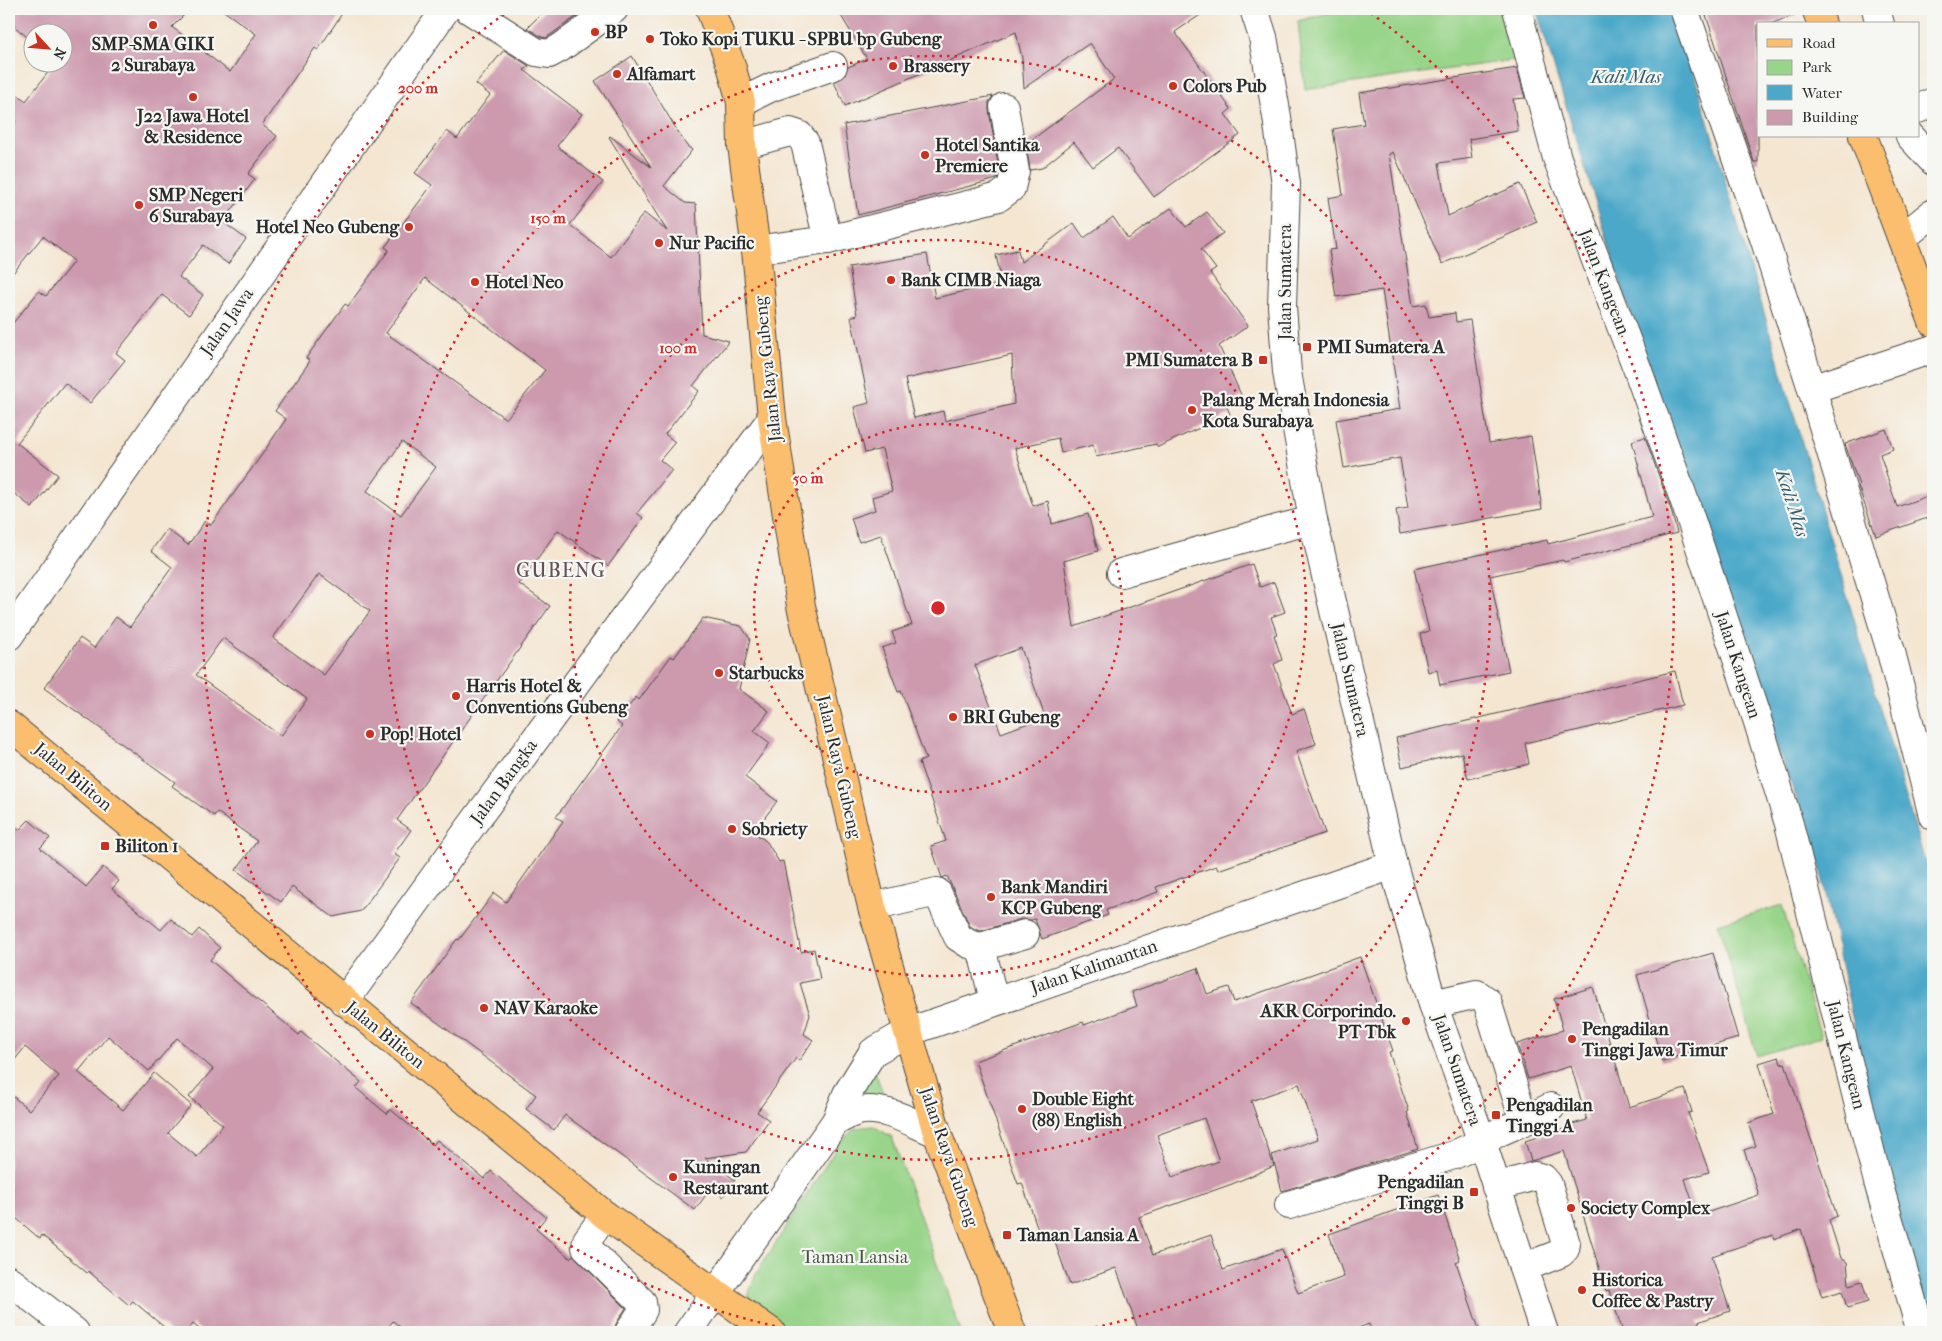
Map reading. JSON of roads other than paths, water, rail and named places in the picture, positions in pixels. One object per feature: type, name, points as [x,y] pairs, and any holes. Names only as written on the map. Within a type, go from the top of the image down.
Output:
[{"type":"main road","name":"Jalan Raya Gubeng","points":[[710,9],[731,65],[740,102],[742,145],[756,250],[772,418],[801,606],[872,907],[937,1133],[1012,1332]]},
{"type":"main road","points":[[1816,9],[1821,22]]},
{"type":"main road","points":[[1864,138],[1933,322]]},
{"type":"main road","name":"Jalan Biliton","points":[[9,725],[604,1215],[771,1332]]},
{"type":"street","name":"Jalan Jawa","points":[[9,636],[446,9]]},
{"type":"street","points":[[468,9],[536,52],[549,54],[614,9]]},
{"type":"street","name":"Jalan Sumatera","points":[[1254,9],[1263,37],[1286,184],[1282,306],[1287,372],[1313,520],[1393,865],[1433,1004],[1482,1142],[1544,1332]]},
{"type":"street","name":"Jalan Kangean","points":[[1518,9],[1557,158],[1637,368],[1686,505],[1789,824],[1878,1182],[1921,1332]]},
{"type":"street","points":[[1684,9],[1765,241],[1812,389],[1890,648],[1933,816]]},
{"type":"street","points":[[1876,9],[1879,22]]},
{"type":"street","points":[[740,102],[772,87],[833,66]]},
{"type":"street","points":[[1920,108],[1933,102]]},
{"type":"street","points":[[756,250],[828,240],[999,197],[1010,188],[1015,171],[1004,107]]},
{"type":"street","points":[[742,145],[790,132],[799,135],[805,143],[828,240]]},
{"type":"street","points":[[1912,138],[1933,161]]},
{"type":"street","points":[[1902,238],[1933,213]]},
{"type":"street","points":[[1812,389],[1933,349]]},
{"type":"street","name":"Jalan Bangka","points":[[344,1002],[772,418]]},
{"type":"street","points":[[1121,573],[1313,520]]},
{"type":"street","name":"Jalan Kalimantan","points":[[688,1332],[836,1121],[847,1094],[873,1052],[908,1032],[994,1001],[1393,865]]},
{"type":"street","points":[[872,907],[937,892],[958,937],[969,944],[981,947],[1025,934]]},
{"type":"street","points":[[981,947],[994,1001]]},
{"type":"street","points":[[1433,1004],[1477,994],[1488,1002],[1524,1121]]},
{"type":"street","points":[[1289,1205],[1454,1155],[1551,1106]]},
{"type":"street","points":[[836,1121],[857,1111],[873,1110],[890,1114],[937,1133]]},
{"type":"street","points":[[1496,1187],[1535,1176],[1543,1178],[1548,1184],[1566,1244],[1565,1249],[1561,1253],[1523,1268]]},
{"type":"street","points":[[604,1215],[587,1240],[586,1247],[642,1302],[643,1310],[637,1330]]},
{"type":"street","points":[[9,1280],[75,1332]]},
{"type":"water","name":"Kali Mas","points":[[1536,9],[1675,9],[1933,889],[1933,1324],[1898,1232],[1817,852],[1710,572]]},
{"type":"place","name":"SMP-SMA GIKI 2 Surabaya","points":[[153,25]]},
{"type":"place","name":"BP","points":[[595,32]]},
{"type":"place","name":"Toko Kopi TUKU - SPBU bp Gubeng","points":[[650,39]]},
{"type":"place","name":"Brassery","points":[[893,66]]},
{"type":"place","name":"Alfamart","points":[[617,74]]},
{"type":"place","name":"Colors Pub","points":[[1173,86]]},
{"type":"place","name":"J22 Jawa Hotel & Residence","points":[[193,97]]},
{"type":"place","name":"Hotel Santika Premiere","points":[[925,155]]},
{"type":"place","name":"SMP Negeri 6 Surabaya","points":[[139,205]]},
{"type":"place","name":"Hotel Neo Gubeng","points":[[409,227]]},
{"type":"place","name":"Nur Pacific","points":[[659,243]]},
{"type":"place","name":"Bank CIMB Niaga","points":[[891,280]]},
{"type":"place","name":"Hotel Neo","points":[[475,282]]},
{"type":"place","name":"PMI Sumatera A","points":[[1307,347]]},
{"type":"place","name":"PMI Sumatera B","points":[[1263,360]]},
{"type":"place","name":"Palang Merah Indonesia Kota Surabaya","points":[[1192,410]]},
{"type":"place","name":"Starbucks","points":[[719,673]]},
{"type":"place","name":"Harris Hotel & Conventions Gubeng","points":[[456,696]]},
{"type":"place","name":"BRI Gubeng","points":[[953,717]]},
{"type":"place","name":"Pop! Hotel","points":[[370,734]]},
{"type":"place","name":"Sobriety","points":[[732,829]]},
{"type":"place","name":"Biliton 1","points":[[105,846]]},
{"type":"place","name":"Bank Mandiri KCP Gubeng","points":[[991,897]]},
{"type":"place","name":"NAV Karaoke","points":[[484,1008]]},
{"type":"place","name":"AKR Corporindo. PT Tbk","points":[[1406,1021]]},
{"type":"place","name":"Pengadilan Tinggi Jawa Timur","points":[[1572,1039]]},
{"type":"place","name":"Double Eight (88) English","points":[[1022,1109]]},
{"type":"place","name":"Pengadilan Tinggi A","points":[[1496,1115]]},
{"type":"place","name":"Kuningan Restaurant","points":[[673,1177]]},
{"type":"place","name":"Pengadilan Tinggi B","points":[[1474,1192]]},
{"type":"place","name":"Society Complex","points":[[1571,1208]]},
{"type":"place","name":"Taman Lansia A","points":[[1007,1235]]},
{"type":"place","name":"Historica Coffee & Pastry","points":[[1582,1290]]},
{"type":"district","name":"GUBENG","points":[[561,570]]},
{"type":"park label","name":"Taman Lansia","points":[[855,1257]]}]
